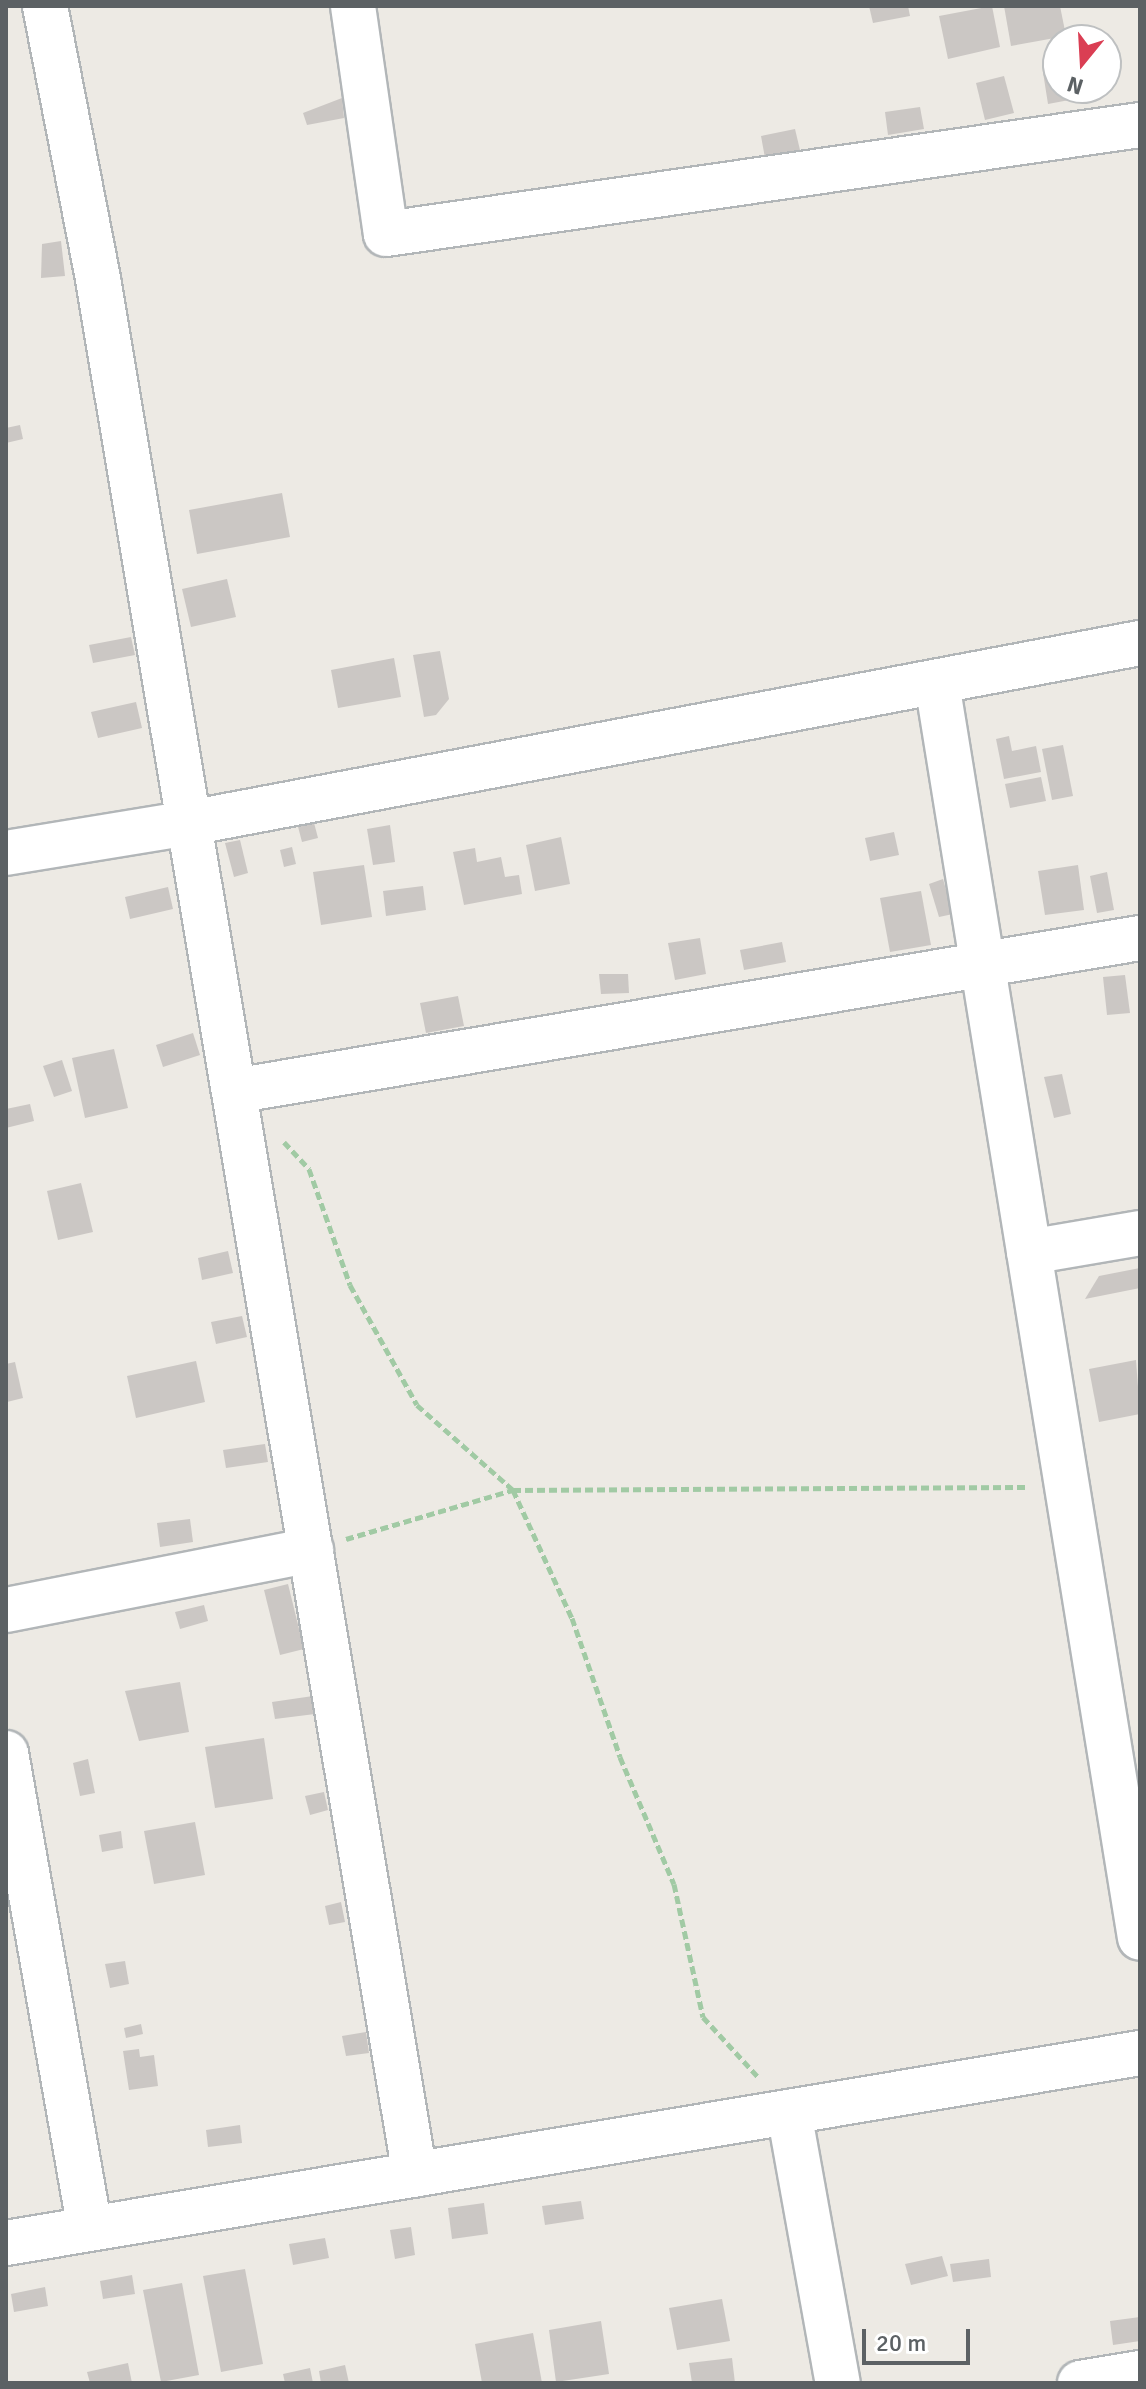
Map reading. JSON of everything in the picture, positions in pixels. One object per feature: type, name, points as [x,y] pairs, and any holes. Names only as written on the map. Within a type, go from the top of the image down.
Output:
[{"type":"street","points":[[45,6],[98,279],[415,2175]]},
{"type":"street","points":[[353,6],[386,234],[1140,125]]},
{"type":"street","points":[[6,853],[189,823],[1140,643]]},
{"type":"street","points":[[937,683],[1140,1938]]},
{"type":"street","points":[[234,1091],[1140,938]]},
{"type":"street","points":[[1029,1252],[1140,1233]]},
{"type":"street","points":[[6,1610],[311,1550]]},
{"type":"street","points":[[6,1753],[20,1915],[90,2229]]},
{"type":"street","points":[[6,2243],[1140,2053]]},
{"type":"street","points":[[789,2112],[838,2383]]},
{"type":"street","points":[[1080,2383],[1140,2373]]},
{"type":"path","points":[[277,1135],[309,1169],[350,1285],[417,1405],[513,1490],[572,1618],[620,1757],[674,1884],[703,2017],[789,2112]]},
{"type":"path","points":[[311,1550],[513,1490],[1067,1487]]},
{"type":"building","points":[[869,6],[908,6],[910,16],[873,23]]},
{"type":"building","points":[[992,6],[1000,47],[948,59],[939,16]]},
{"type":"building","points":[[1004,6],[1060,6],[1064,24],[1042,24],[1042,40],[1011,46]]},
{"type":"building","points":[[1004,76],[1014,113],[985,120],[976,83]]},
{"type":"building","points":[[342,98],[344,118],[307,125],[303,113]]},
{"type":"building","points":[[920,107],[924,129],[888,135],[885,112]]},
{"type":"building","points":[[795,129],[800,150],[765,158],[761,136]]},
{"type":"building","points":[[61,241],[65,276],[41,278],[42,244]]},
{"type":"building","points":[[20,425],[23,439],[6,443],[6,428]]},
{"type":"building","points":[[282,493],[290,537],[197,554],[189,510]]},
{"type":"building","points":[[227,579],[236,617],[191,627],[182,589]]},
{"type":"building","points":[[131,637],[135,655],[93,663],[89,645]]},
{"type":"building","points":[[440,651],[449,699],[436,715],[424,717],[413,655]]},
{"type":"building","points":[[394,658],[401,697],[338,708],[331,670]]},
{"type":"building","points":[[136,702],[142,728],[98,738],[91,712]]},
{"type":"building","points":[[1009,736],[1012,751],[1036,746],[1041,772],[1004,779],[996,739]]},
{"type":"building","points":[[1063,745],[1073,796],[1052,800],[1042,749]]},
{"type":"building","points":[[1041,777],[1046,801],[1010,808],[1005,784]]},
{"type":"building","points":[[312,815],[318,838],[302,842],[296,819]]},
{"type":"building","points":[[390,825],[395,862],[373,865],[367,829]]},
{"type":"building","points":[[894,832],[899,855],[870,861],[865,838]]},
{"type":"building","points":[[561,837],[570,884],[535,891],[526,845]]},
{"type":"building","points":[[240,840],[248,873],[234,877],[225,843]]},
{"type":"building","points":[[292,847],[296,864],[284,867],[280,850]]},
{"type":"building","points":[[475,848],[477,862],[501,857],[505,877],[519,875],[522,894],[464,905],[453,852]]},
{"type":"building","points":[[364,865],[372,917],[321,925],[313,872]]},
{"type":"building","points":[[1078,865],[1084,910],[1045,915],[1038,871]]},
{"type":"building","points":[[1107,872],[1114,910],[1097,913],[1090,876]]},
{"type":"building","points":[[943,879],[953,914],[939,917],[929,884]]},
{"type":"building","points":[[423,886],[426,910],[386,916],[383,891]]},
{"type":"building","points":[[168,887],[173,909],[130,919],[125,897]]},
{"type":"building","points":[[921,891],[931,945],[890,952],[880,898]]},
{"type":"building","points":[[700,938],[706,974],[675,980],[668,943]]},
{"type":"building","points":[[782,942],[786,962],[744,970],[740,950]]},
{"type":"building","points":[[599,974],[628,974],[629,993],[601,994]]},
{"type":"building","points":[[1125,975],[1130,1013],[1107,1015],[1103,977]]},
{"type":"building","points":[[458,996],[464,1026],[426,1033],[420,1003]]},
{"type":"building","points":[[193,1033],[200,1055],[163,1067],[156,1045]]},
{"type":"building","points":[[114,1049],[128,1108],[85,1118],[72,1058]]},
{"type":"building","points":[[62,1060],[72,1091],[54,1097],[43,1066]]},
{"type":"building","points":[[1062,1074],[1071,1114],[1054,1118],[1044,1077]]},
{"type":"building","points":[[30,1104],[34,1121],[6,1128],[6,1109]]},
{"type":"building","points":[[81,1183],[93,1232],[58,1240],[47,1191]]},
{"type":"building","points":[[228,1251],[233,1273],[202,1280],[198,1258]]},
{"type":"building","points":[[1140,1268],[1140,1288],[1085,1299],[1099,1276]]},
{"type":"building","points":[[242,1316],[247,1337],[216,1344],[211,1322]]},
{"type":"building","points":[[1136,1360],[1140,1414],[1099,1422],[1089,1369]]},
{"type":"building","points":[[196,1361],[205,1402],[136,1418],[127,1376]]},
{"type":"building","points":[[15,1362],[23,1398],[7,1402],[6,1364]]},
{"type":"building","points":[[265,1444],[268,1462],[226,1468],[223,1450]]},
{"type":"building","points":[[190,1519],[193,1542],[160,1547],[157,1523]]},
{"type":"building","points":[[288,1584],[304,1649],[280,1655],[264,1590]]},
{"type":"building","points":[[204,1605],[208,1621],[180,1629],[175,1612]]},
{"type":"building","points":[[180,1682],[189,1732],[139,1741],[125,1691]]},
{"type":"building","points":[[313,1696],[315,1714],[275,1719],[272,1702]]},
{"type":"building","points":[[264,1738],[273,1799],[215,1808],[205,1747]]},
{"type":"building","points":[[88,1759],[95,1793],[80,1796],[73,1763]]},
{"type":"building","points":[[324,1792],[328,1810],[310,1815],[305,1796]]},
{"type":"building","points":[[195,1822],[205,1875],[154,1884],[144,1831]]},
{"type":"building","points":[[121,1831],[123,1848],[102,1852],[99,1835]]},
{"type":"building","points":[[341,1902],[345,1922],[329,1925],[325,1906]]},
{"type":"building","points":[[125,1961],[129,1984],[110,1988],[105,1964]]},
{"type":"building","points":[[141,2024],[143,2034],[126,2038],[124,2028]]},
{"type":"building","points":[[366,2032],[369,2053],[346,2056],[342,2036]]},
{"type":"building","points":[[139,2049],[140,2057],[154,2055],[158,2086],[129,2090],[123,2051]]},
{"type":"building","points":[[240,2125],[242,2143],[208,2147],[206,2130]]},
{"type":"building","points":[[581,2201],[584,2219],[545,2225],[542,2206]]},
{"type":"building","points":[[484,2203],[488,2234],[452,2239],[448,2208]]},
{"type":"building","points":[[411,2227],[415,2255],[395,2259],[390,2230]]},
{"type":"building","points":[[325,2238],[329,2258],[293,2265],[289,2244]]},
{"type":"building","points":[[942,2256],[948,2276],[911,2285],[905,2264]]},
{"type":"building","points":[[989,2259],[991,2277],[953,2282],[950,2264]]},
{"type":"building","points":[[245,2269],[263,2364],[221,2372],[203,2276]]},
{"type":"building","points":[[132,2275],[135,2294],[103,2299],[100,2281]]},
{"type":"building","points":[[182,2283],[199,2375],[161,2382],[143,2290]]},
{"type":"building","points":[[45,2287],[48,2306],[14,2312],[11,2294]]},
{"type":"building","points":[[722,2299],[730,2341],[677,2350],[669,2308]]},
{"type":"building","points":[[1140,2317],[1140,2341],[1113,2345],[1110,2321]]},
{"type":"building","points":[[601,2321],[609,2374],[556,2382],[549,2330]]},
{"type":"building","points":[[533,2333],[542,2383],[482,2383],[475,2344]]},
{"type":"building","points":[[732,2358],[735,2383],[692,2383],[689,2363]]},
{"type":"building","points":[[128,2363],[132,2383],[90,2383],[87,2372]]},
{"type":"building","points":[[345,2365],[349,2383],[321,2383],[319,2371]]},
{"type":"building","points":[[310,2368],[313,2383],[285,2383],[283,2374]]}]
